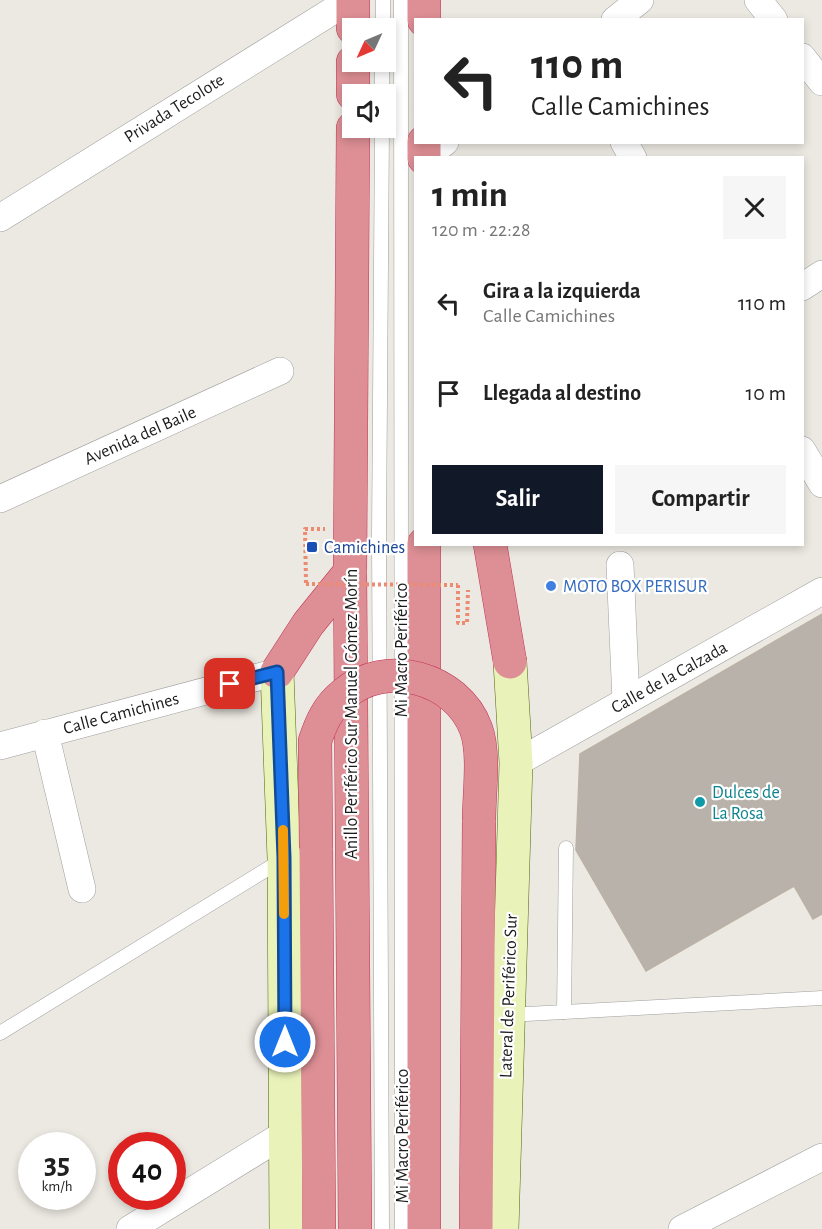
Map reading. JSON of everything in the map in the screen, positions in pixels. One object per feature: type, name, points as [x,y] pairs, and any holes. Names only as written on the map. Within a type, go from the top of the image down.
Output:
[{"type":"highway","points":[[352,0],[353,18]]},
{"type":"highway","points":[[424,0],[424,18]]},
{"type":"highway","name":"Anillo Periférico Sur Manuel Gómez Morín","points":[[352,138],[350,572],[355,1229]]},
{"type":"highway","points":[[424,546],[424,1229]]},
{"type":"highway","points":[[490,546],[510,662]]},
{"type":"highway","points":[[277,672],[308,624],[350,572]]},
{"type":"highway","points":[[319,1229],[315,741],[326,714],[344,693],[369,680],[397,675],[425,680],[449,694],[468,715],[479,741],[476,1229]]},
{"type":"street","name":"Privada Tecolote","points":[[0,218],[352,0]]},
{"type":"street","points":[[618,18],[640,0]]},
{"type":"street","points":[[758,0],[772,18]]},
{"type":"street","points":[[804,60],[822,82]]},
{"type":"street","points":[[425,156],[442,144]]},
{"type":"street","points":[[804,286],[822,274]]},
{"type":"street","name":"Avenida del Baile","points":[[0,499],[280,371]]},
{"type":"street","points":[[804,453],[822,484]]},
{"type":"street","points":[[620,565],[626,701]]},
{"type":"street","name":"Calle de la Calzada","points":[[516,763],[822,591]]},
{"type":"street","name":"Lateral de Periférico Sur","points":[[502,1229],[516,763],[510,662]]},
{"type":"street","points":[[277,672],[284,858],[285,1229]]},
{"type":"street","name":"Calle Camichines","points":[[0,746],[45,732],[277,672]]},
{"type":"street","points":[[45,732],[82,890]]},
{"type":"street","points":[[130,1229],[286,1133]]},
{"type":"street","points":[[685,1228],[820,1163]]},
{"type":"lane","points":[[383,0],[383,18]]},
{"type":"lane","name":"Mi Macro Periférico","points":[[401,0],[402,1229]]},
{"type":"lane","name":"Mi Macro Periférico","points":[[382,138],[379,548],[382,1229]]},
{"type":"lane","points":[[564,1012],[566,848]]},
{"type":"lane","points":[[0,1033],[284,858]]},
{"type":"lane","points":[[507,1015],[822,998]]},
{"type":"path","points":[[350,529],[305,529],[306,584],[458,585],[458,623],[468,623],[468,578]]},
{"type":"building","name":"Dulces de La Rosa","points":[[822,614],[822,914],[813,919],[794,886],[646,971],[576,850],[580,754]]},
{"type":"slow traffic","points":[[283,830],[284,914]]},
{"type":"place","name":"Camichines","points":[[312,547]]},
{"type":"place","name":"MOTO BOX PERISUR","points":[[551,586]]},
{"type":"place","name":"Dulces de La Rosa","points":[[700,802]]},
{"type":"route","points":[[230,684],[277,672],[284,858],[285,1042]]}]
